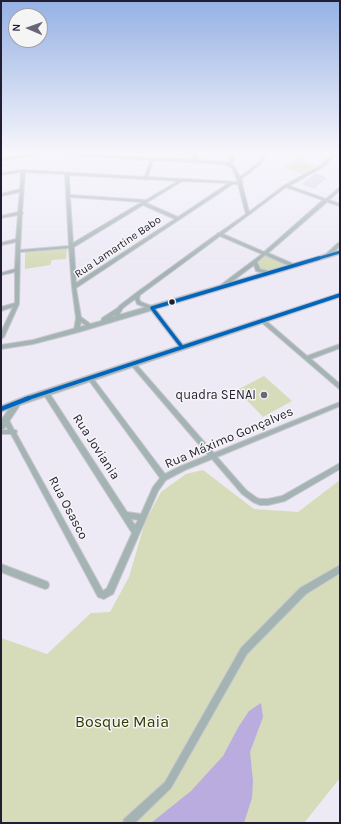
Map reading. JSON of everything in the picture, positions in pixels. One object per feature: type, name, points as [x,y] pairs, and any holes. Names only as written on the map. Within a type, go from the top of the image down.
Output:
[{"type":"street","points":[[1,195],[20,190]]},
{"type":"street","points":[[1,337],[17,304],[18,240],[22,190]]},
{"type":"street","points":[[68,190],[74,287],[79,318],[77,330]]},
{"type":"street","points":[[18,251],[65,248],[164,190]]},
{"type":"street","name":"Rua Lamartine Babo","points":[[74,287],[220,190]]},
{"type":"street","points":[[242,190],[247,214]]},
{"type":"street","points":[[98,324],[280,190]]},
{"type":"street","points":[[299,190],[340,205]]},
{"type":"street","points":[[220,288],[255,262],[337,190]]},
{"type":"street","points":[[69,196],[144,202],[177,218]]},
{"type":"street","points":[[1,217],[21,213]]},
{"type":"street","points":[[219,234],[294,266]]},
{"type":"street","points":[[1,244],[18,240]]},
{"type":"street","points":[[328,256],[340,244]]},
{"type":"street","points":[[1,347],[33,342],[77,330],[340,252]]},
{"type":"street","points":[[255,262],[258,270],[271,273]]},
{"type":"street","points":[[1,274],[17,270]]},
{"type":"street","points":[[138,294],[139,304],[152,308],[182,347]]},
{"type":"street","points":[[1,406],[134,364],[340,295]]},
{"type":"street","points":[[1,309],[17,304]]},
{"type":"street","points":[[118,310],[118,318]]},
{"type":"street","points":[[79,318],[90,326]]},
{"type":"street","points":[[262,320],[340,387]]},
{"type":"street","points":[[307,358],[340,346]]},
{"type":"street","points":[[134,364],[244,492],[260,502],[282,499],[340,466]]},
{"type":"street","points":[[90,378],[164,478]]},
{"type":"street","name":"Rua Joviania","points":[[46,392],[135,531]]},
{"type":"street","points":[[1,409],[17,402]]},
{"type":"street","points":[[1,427],[17,402]]},
{"type":"street","name":"Rua Máximo Gonçalves","points":[[101,594],[105,594],[110,591],[141,517],[155,489],[164,478],[183,468],[340,404]]},
{"type":"street","name":"Rua Osasco","points":[[6,420],[14,432],[101,594]]},
{"type":"street","points":[[1,432],[14,432]]},
{"type":"street","points":[[125,515],[141,517]]},
{"type":"street","points":[[1,568],[45,585]]},
{"type":"street","points":[[128,823],[168,785],[244,650],[303,591],[340,569]]},
{"type":"green space","points":[[67,248],[66,259],[52,260],[50,265],[25,269],[25,252]]},
{"type":"green space","points":[[266,253],[291,265],[270,272],[259,269],[256,262]]},
{"type":"green space","name":"quadra SENAI","points":[[264,376],[292,401],[263,417],[237,390]]},
{"type":"green space","name":"Bosque Maia","points":[[203,470],[254,509],[298,512],[340,480],[340,778],[304,823],[1,823],[1,638],[47,654],[91,613],[110,612],[129,577],[145,522],[161,492],[186,474]]},
{"type":"shaded area","points":[[261,703],[263,717],[250,752],[253,781],[252,798],[244,823],[151,823],[191,791],[223,756],[249,711]]},
{"type":"transit line","points":[[182,347],[152,308],[340,252]]},
{"type":"transit line","points":[[1,409],[29,398],[340,295]]},
{"type":"place","name":"quadra SENAI","points":[[264,395]]}]
